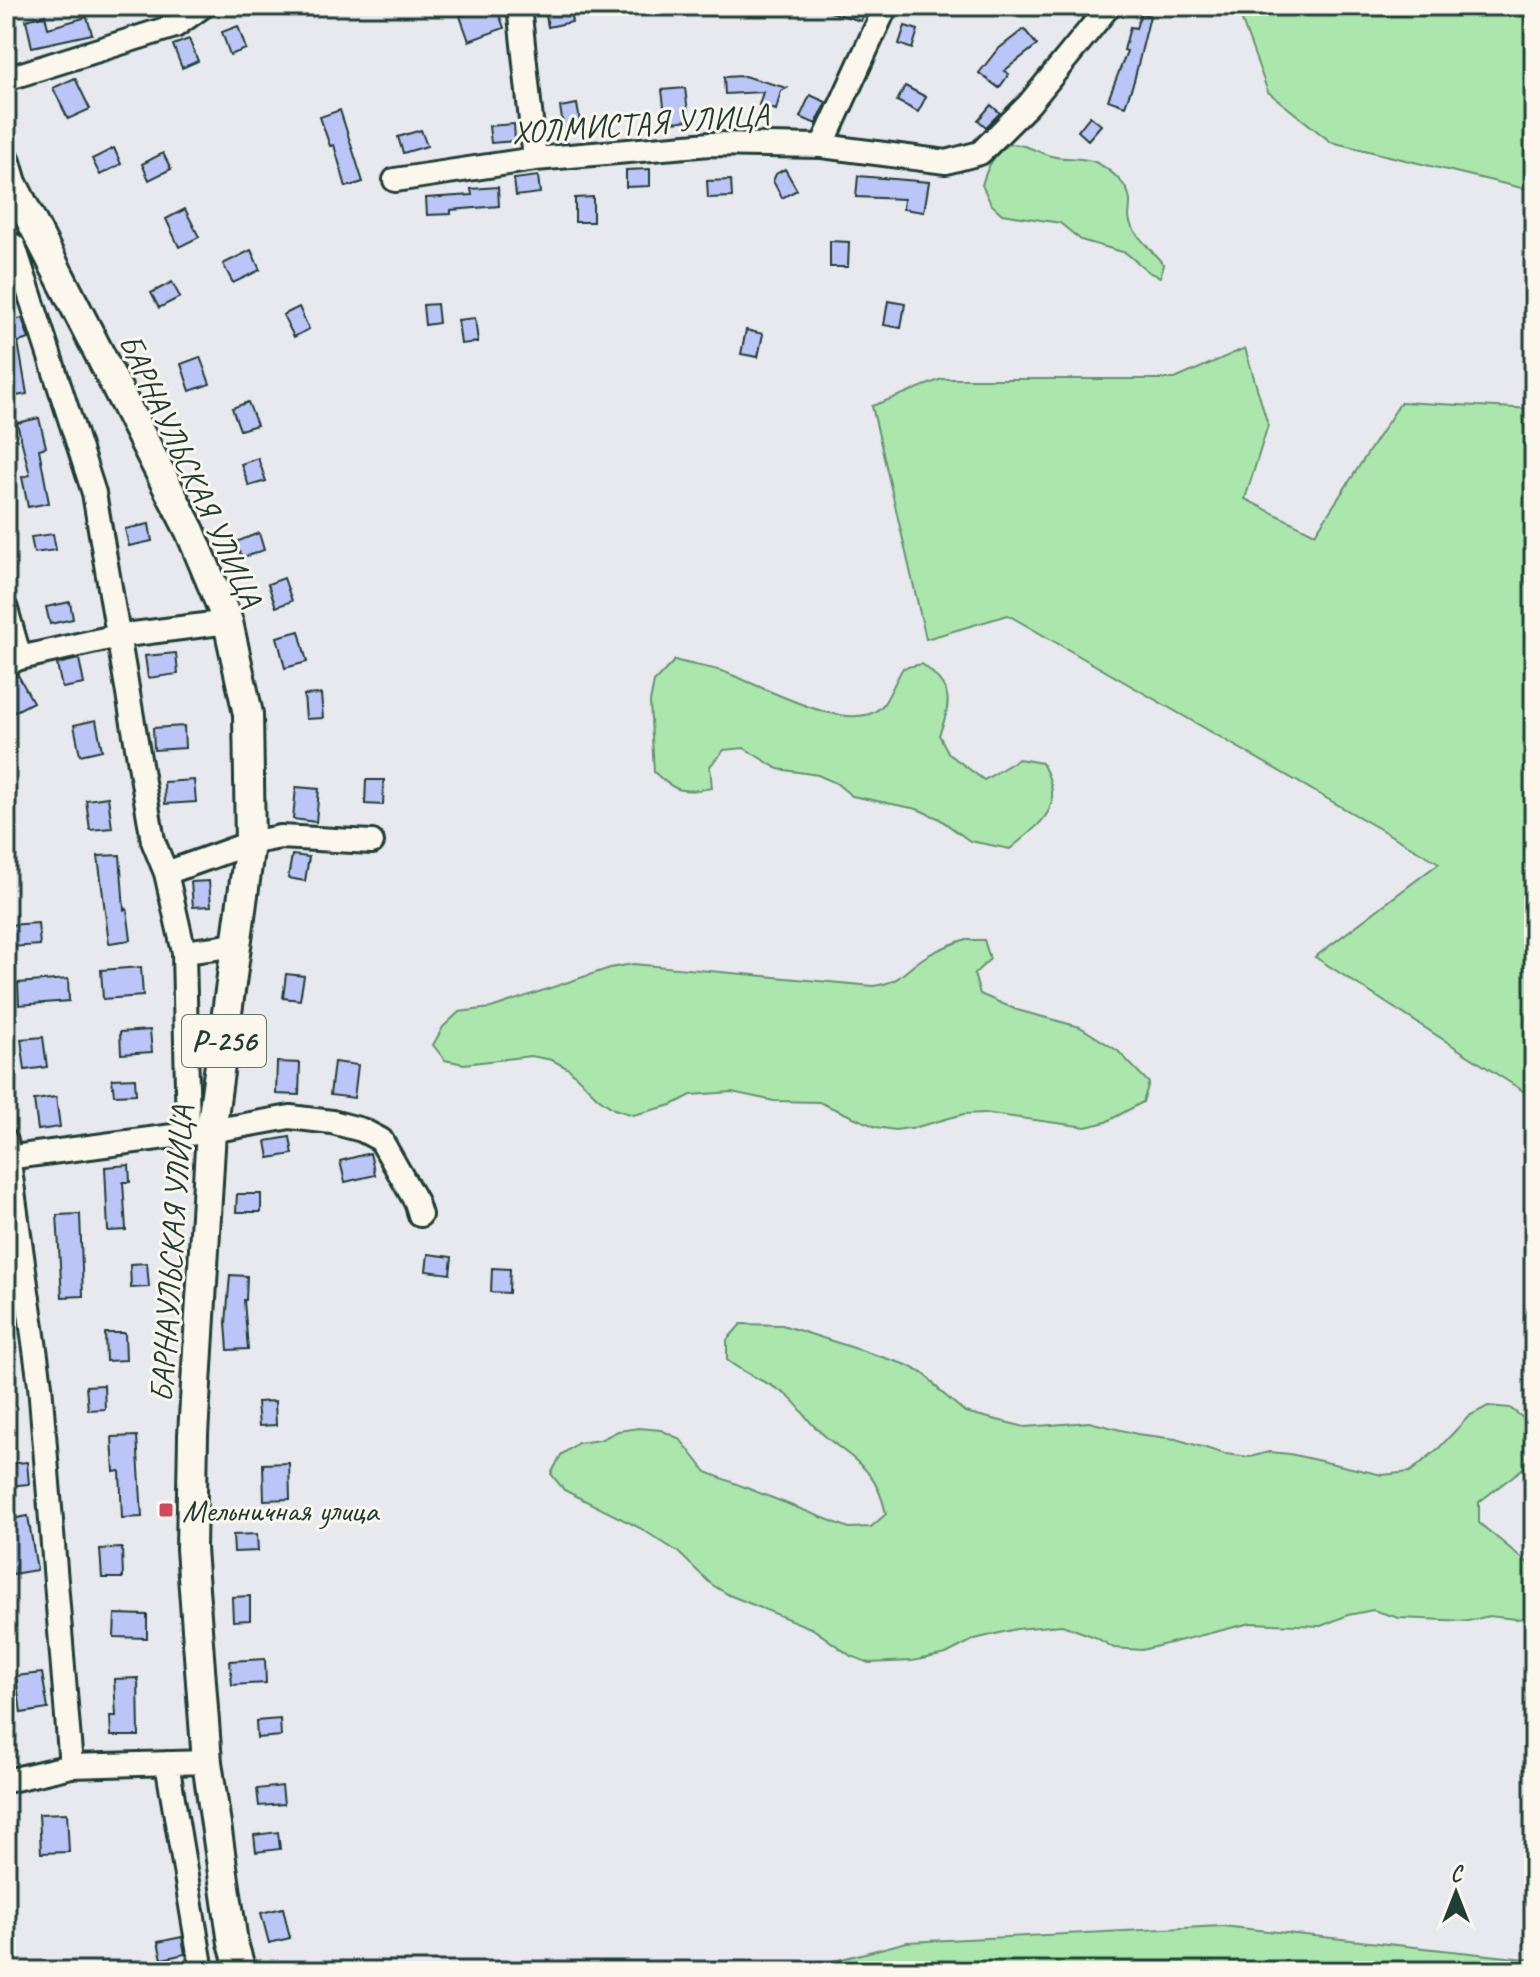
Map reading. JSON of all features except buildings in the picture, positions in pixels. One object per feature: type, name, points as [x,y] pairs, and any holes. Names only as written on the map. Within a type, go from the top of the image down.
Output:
[{"type":"main road","name":"БАРНАУЛЬСКАЯ УЛИЦА","points":[[8,179],[190,531],[228,622],[248,714],[250,843],[238,945],[200,1131],[191,1549],[207,1762],[233,1943],[241,1971]]},
{"type":"street","points":[[6,79],[175,26],[203,6]]},
{"type":"street","points":[[519,6],[535,159]]},
{"type":"street","points":[[822,146],[886,6]]},
{"type":"street","name":"ХОЛМИСТАЯ УЛИЦА","points":[[395,180],[535,159],[710,144],[822,146],[946,162],[980,153],[1029,104],[1109,6]]},
{"type":"street","points":[[6,241],[14,246],[94,493],[153,841],[166,873],[184,952],[200,1131]]},
{"type":"street","points":[[6,609],[13,661],[118,636],[228,622]]},
{"type":"street","points":[[166,873],[250,843],[280,837],[372,842]]},
{"type":"street","points":[[184,952],[238,945]]},
{"type":"street","points":[[71,1766],[40,1385],[7,1152],[200,1131],[290,1117],[362,1130],[381,1140],[416,1202],[420,1215]]},
{"type":"street","points":[[6,1781],[71,1766],[207,1762]]},
{"type":"street","points":[[167,1763],[202,1971]]},
{"type":"green space","points":[[1250,6],[1534,6],[1534,191],[1331,142],[1268,92],[1241,18]]},
{"type":"green space","points":[[1010,144],[1057,157],[1089,160],[1112,173],[1127,190],[1132,227],[1164,265],[1160,277],[1150,273],[1126,253],[1081,240],[1060,223],[1002,214],[991,204],[982,185],[992,161]]},
{"type":"green space","points":[[1245,348],[1268,425],[1245,499],[1315,534],[1401,402],[1534,409],[1534,1098],[1315,957],[1439,863],[1008,615],[926,639],[872,406],[942,379],[1175,379]]},
{"type":"green space","points":[[675,660],[718,670],[801,704],[848,716],[867,715],[882,706],[903,668],[922,664],[939,680],[947,695],[948,703],[939,735],[949,754],[984,780],[1019,759],[1042,763],[1049,778],[1052,803],[1041,821],[1010,849],[970,841],[938,818],[917,809],[852,796],[836,783],[818,775],[778,769],[744,748],[724,750],[710,766],[712,788],[687,791],[674,788],[654,772],[650,702],[654,682]]},
{"type":"green space","points":[[963,940],[984,940],[990,959],[974,974],[980,994],[1017,1010],[1080,1027],[1118,1051],[1149,1083],[1143,1102],[1106,1122],[1086,1127],[984,1113],[964,1114],[895,1130],[876,1127],[819,1102],[774,1101],[732,1092],[691,1095],[672,1105],[633,1115],[614,1109],[598,1098],[569,1069],[552,1060],[531,1056],[464,1064],[445,1060],[433,1045],[443,1027],[459,1012],[491,1008],[610,968],[633,964],[873,986],[895,980],[927,956]]},
{"type":"green space","points":[[741,1324],[782,1325],[907,1365],[926,1375],[965,1412],[1025,1427],[1089,1422],[1137,1434],[1176,1439],[1225,1454],[1250,1457],[1269,1452],[1290,1454],[1382,1475],[1410,1472],[1439,1448],[1469,1416],[1488,1406],[1510,1408],[1527,1421],[1534,1440],[1530,1463],[1479,1502],[1479,1523],[1534,1568],[1534,1617],[1489,1616],[1468,1621],[1399,1618],[1373,1610],[1348,1615],[1321,1626],[1251,1623],[1142,1650],[1114,1648],[1062,1625],[1016,1629],[975,1639],[946,1654],[912,1661],[869,1663],[851,1656],[813,1629],[729,1595],[711,1584],[678,1552],[640,1528],[564,1490],[551,1474],[561,1455],[578,1443],[600,1440],[618,1431],[639,1428],[661,1430],[680,1439],[706,1472],[849,1528],[871,1527],[886,1514],[881,1496],[867,1472],[814,1426],[790,1398],[727,1360],[727,1340]]},
{"type":"green space","points":[[1222,1926],[1534,1960],[1534,1971],[796,1971],[907,1942]]},
{"type":"place","name":"Мельничная улица","points":[[166,1510]]}]
